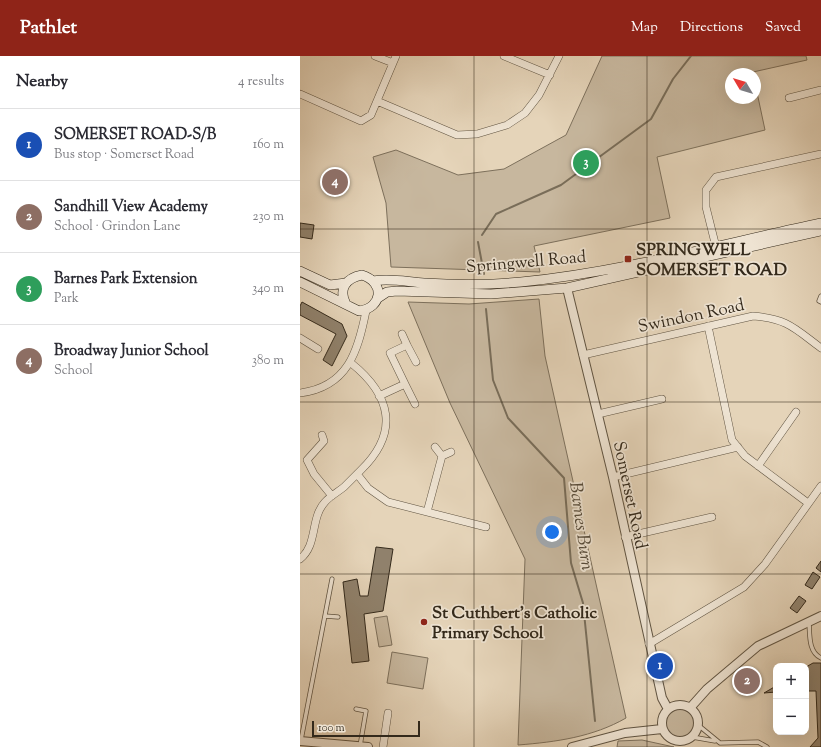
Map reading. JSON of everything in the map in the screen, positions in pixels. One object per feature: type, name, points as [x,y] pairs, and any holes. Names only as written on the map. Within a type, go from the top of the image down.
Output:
[{"type":"main road","name":"Springwell Road","points":[[366,311],[373,306],[378,298],[388,292],[491,294],[567,288],[821,223]]},
{"type":"main road","name":"Springwell Road","points":[[300,271],[330,285],[346,283],[354,276],[362,275],[373,281],[385,279],[455,284],[518,282],[565,277],[821,231]]},
{"type":"main road","points":[[565,277],[567,288]]},
{"type":"main road","points":[[373,281],[378,291],[378,298]]},
{"type":"main road","points":[[300,282],[346,304],[356,311],[366,311]]},
{"type":"main road","points":[[346,283],[342,294],[346,304]]},
{"type":"street","points":[[375,56],[393,63]]},
{"type":"street","points":[[300,94],[361,121],[371,115],[396,56]]},
{"type":"street","points":[[504,56],[550,75]]},
{"type":"street","points":[[377,100],[457,135],[477,134],[507,125],[525,113],[539,96],[559,56]]},
{"type":"street","points":[[789,98],[821,90]]},
{"type":"street","points":[[716,250],[706,207],[706,190],[716,177],[821,154]]},
{"type":"street","name":"Somerset Road","points":[[567,288],[613,477],[649,644],[662,698],[668,709]]},
{"type":"street","points":[[300,393],[321,388],[340,376],[351,363],[360,337],[366,311]]},
{"type":"street","name":"Swindon Road","points":[[583,355],[752,316],[774,318],[788,324],[821,348]]},
{"type":"street","points":[[708,326],[732,440],[745,456],[808,503]]},
{"type":"street","points":[[402,334],[416,362]]},
{"type":"street","points":[[300,338],[318,349]]},
{"type":"street","points":[[407,344],[390,353],[415,404]]},
{"type":"street","points":[[300,559],[305,555],[312,542],[318,515],[324,502],[357,474],[374,456],[383,442],[387,425],[386,411],[379,396],[363,372],[351,363]]},
{"type":"street","points":[[379,396],[405,384]]},
{"type":"street","points":[[598,414],[662,399]]},
{"type":"street","points":[[758,466],[796,412]]},
{"type":"street","points":[[322,435],[324,441],[304,461],[332,496]]},
{"type":"street","points":[[435,447],[442,456]]},
{"type":"street","points":[[613,477],[738,447]]},
{"type":"street","points":[[442,456],[451,452]]},
{"type":"street","points":[[427,512],[442,456]]},
{"type":"street","points":[[357,474],[368,488],[388,502],[486,527]]},
{"type":"street","points":[[649,644],[744,587],[765,564],[821,486]]},
{"type":"street","points":[[625,537],[712,517]]},
{"type":"street","points":[[690,708],[707,689],[758,646],[821,616]]},
{"type":"street","points":[[676,705],[684,705],[695,713],[698,725],[692,737],[685,741],[677,741],[670,738],[662,729],[662,716],[668,709],[676,705]]},
{"type":"street","points":[[383,747],[388,713]]},
{"type":"street","points":[[572,747],[625,733],[662,729]]},
{"type":"street","points":[[300,741],[364,747]]},
{"type":"lane","points":[[821,296],[819,301],[821,302]]},
{"type":"lane","points":[[300,741],[332,579]]},
{"type":"lane","points":[[325,616],[338,617]]},
{"type":"lane","points":[[809,621],[811,646],[816,655],[821,658]]},
{"type":"lane","points":[[356,709],[363,710],[366,714],[364,747]]},
{"type":"lane","points":[[698,725],[720,743]]},
{"type":"lane","points":[[692,737],[725,745],[758,742],[767,747]]},
{"type":"shaded area","points":[[602,56],[806,56],[807,60],[761,70],[761,68],[725,68],[725,104],[759,104],[765,130],[657,157],[670,218],[534,246],[540,272],[391,267],[386,203],[373,157],[396,150],[458,175],[504,169],[566,135]]},
{"type":"shaded area","points":[[539,299],[545,356],[626,718],[601,730],[574,738],[518,745],[525,559],[450,403],[408,302],[469,304]]},
{"type":"shaded area","points":[[387,616],[392,645],[379,647],[374,618]]},
{"type":"shaded area","points":[[392,652],[428,658],[423,689],[387,683]]},
{"type":"shaded area","points":[[683,705],[692,710],[696,716],[696,730],[692,736],[683,741],[675,741],[666,736],[662,730],[661,719],[666,710],[672,706]]},
{"type":"shaded area","points":[[642,740],[674,747],[617,747],[618,741]]},
{"type":"building","points":[[300,223],[314,225],[312,239],[300,237]]},
{"type":"building","points":[[302,302],[342,324],[347,336],[332,366],[323,360],[336,334],[300,315],[300,306]]},
{"type":"building","points":[[376,547],[393,549],[383,611],[364,614],[369,661],[352,663],[343,582],[357,579],[360,596],[368,596]]},
{"type":"building","points":[[821,561],[821,572],[816,568]]},
{"type":"building","points":[[813,572],[820,577],[812,589],[805,585]]},
{"type":"building","points":[[799,596],[806,601],[797,613],[790,608]]},
{"type":"building","points":[[813,663],[821,663],[821,747],[810,747],[818,738],[816,691],[809,691],[809,665]]},
{"type":"building","points":[[773,688],[773,692],[764,693]]},
{"type":"waterway","name":"Barnes Burn","points":[[482,235],[496,214],[561,185],[651,119],[673,79],[691,56]]},
{"type":"waterway","points":[[478,242],[484,274]]},
{"type":"waterway","name":"Barnes Burn","points":[[486,309],[493,380],[508,418],[564,478],[571,563],[583,603],[595,721]]},
{"type":"place","name":"Barnes Park Extension","points":[[586,163]]},
{"type":"place","name":"Broadway Junior School","points":[[335,182]]},
{"type":"place","name":"SPRINGWELL SOMERSET ROAD","points":[[628,259]]},
{"type":"place","name":"St Cuthbert's Catholic Primary School","points":[[424,622]]},
{"type":"place","name":"SOMERSET ROAD-S/B","points":[[660,666]]},
{"type":"place","name":"Sandhill View Academy","points":[[747,681]]}]
